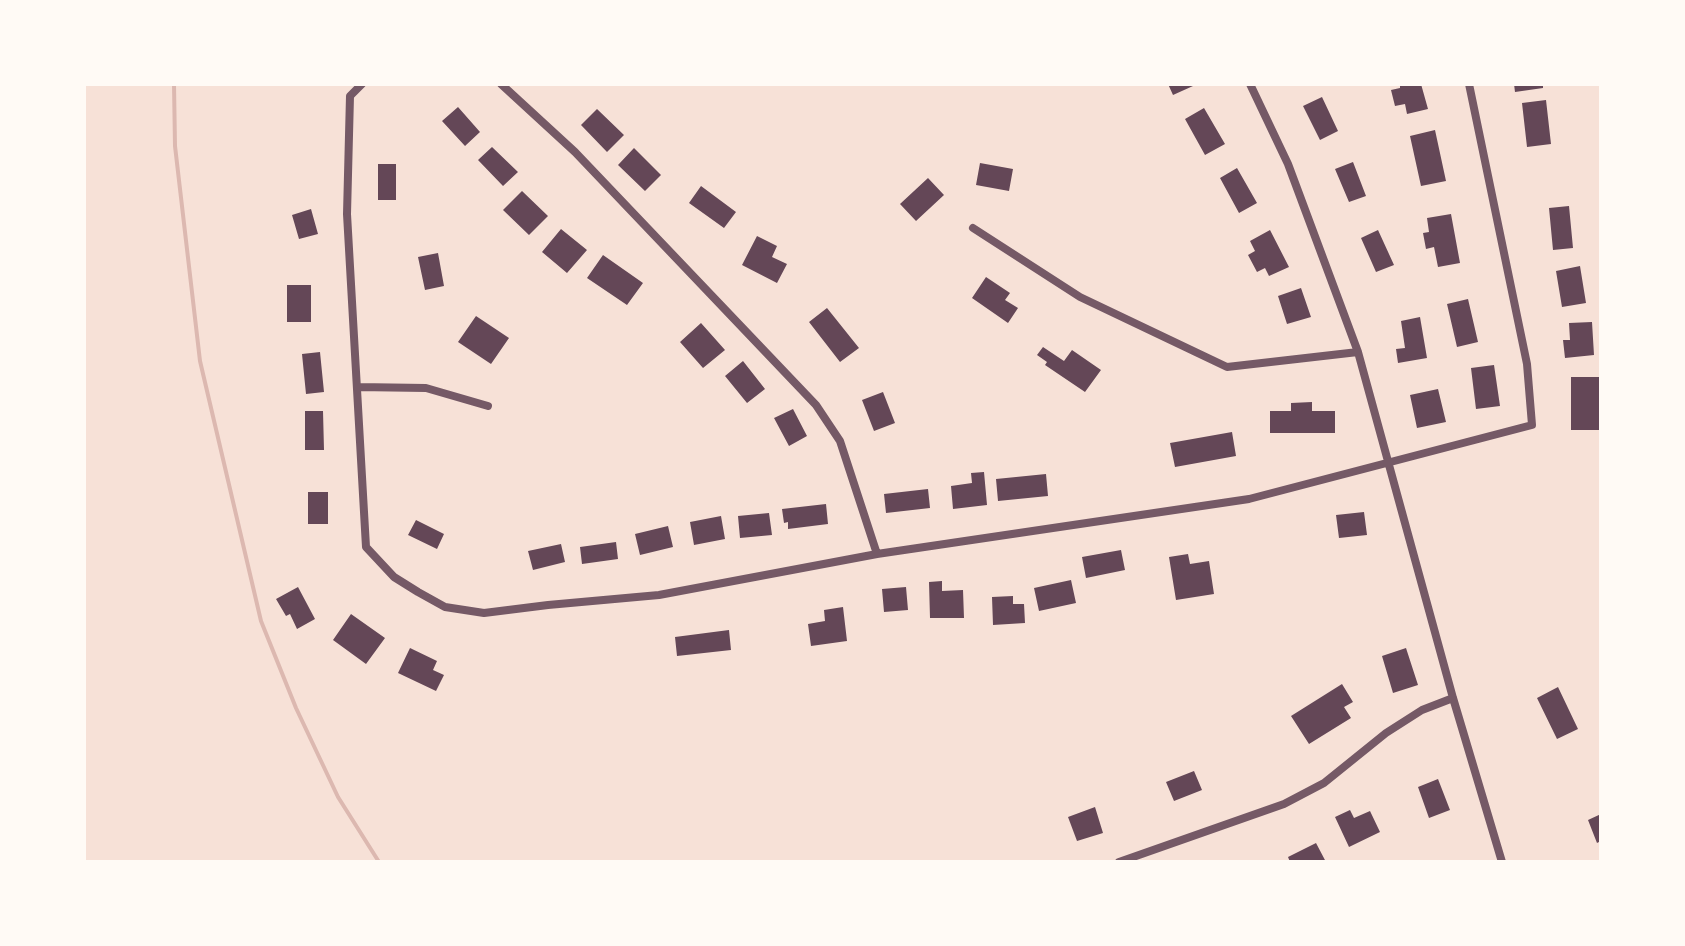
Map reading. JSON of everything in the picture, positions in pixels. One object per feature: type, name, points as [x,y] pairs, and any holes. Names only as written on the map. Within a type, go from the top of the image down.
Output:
[{"type":"street","points":[[362,84],[350,96],[347,214],[366,547],[394,577],[445,607],[484,613],[659,595],[877,554],[1249,499],[1532,425],[1527,364],[1469,84]]},
{"type":"street","points":[[501,84],[575,152],[816,405],[840,441],[877,554]]},
{"type":"street","points":[[1250,84],[1288,164],[1358,352],[1453,698],[1502,862]]},
{"type":"street","points":[[973,228],[1080,297],[1227,367],[1358,352]]},
{"type":"street","points":[[357,387],[426,388],[488,406]]},
{"type":"street","points":[[1119,862],[1284,804],[1324,783],[1386,733],[1422,710],[1453,698]]},
{"type":"building","points":[[1168,84],[1192,84],[1193,86],[1173,95]]},
{"type":"building","points":[[1400,84],[1421,84],[1428,109],[1407,114],[1405,104],[1395,106],[1391,90],[1400,88]]},
{"type":"building","points":[[1514,84],[1543,84],[1543,88],[1515,92]]},
{"type":"building","points":[[1322,97],[1338,131],[1320,140],[1303,106]]},
{"type":"building","points":[[1546,100],[1551,144],[1527,147],[1522,103]]},
{"type":"building","points":[[458,107],[480,132],[465,146],[442,121]]},
{"type":"building","points":[[1204,108],[1225,144],[1205,155],[1185,119]]},
{"type":"building","points":[[597,109],[624,135],[607,152],[581,125]]},
{"type":"building","points":[[1435,130],[1446,181],[1421,186],[1410,136]]},
{"type":"building","points":[[492,147],[518,172],[503,186],[478,160]]},
{"type":"building","points":[[634,148],[661,175],[645,191],[618,165]]},
{"type":"building","points":[[1353,162],[1366,196],[1349,202],[1335,169]]},
{"type":"building","points":[[980,163],[1013,169],[1009,191],[976,185]]},
{"type":"building","points":[[378,164],[396,164],[396,200],[378,200]]},
{"type":"building","points":[[1237,168],[1257,203],[1239,213],[1220,178]]},
{"type":"building","points":[[928,178],[944,195],[916,221],[900,204]]},
{"type":"building","points":[[701,186],[736,212],[724,228],[689,203]]},
{"type":"building","points":[[522,191],[548,216],[529,235],[503,210]]},
{"type":"building","points":[[1569,206],[1573,248],[1553,250],[1549,208]]},
{"type":"building","points":[[311,209],[318,234],[299,239],[292,215]]},
{"type":"building","points":[[1451,214],[1460,263],[1438,267],[1434,247],[1426,249],[1423,233],[1429,232],[1427,218]]},
{"type":"building","points":[[561,229],[587,250],[567,273],[542,252]]},
{"type":"building","points":[[1270,230],[1289,267],[1269,276],[1265,268],[1257,272],[1248,255],[1255,251],[1250,241]]},
{"type":"building","points":[[1378,230],[1394,265],[1376,272],[1361,238]]},
{"type":"building","points":[[757,236],[777,246],[772,257],[787,264],[777,283],[742,265]]},
{"type":"building","points":[[438,253],[444,286],[425,290],[418,257]]},
{"type":"building","points":[[603,255],[643,283],[627,305],[587,278]]},
{"type":"building","points":[[1580,266],[1586,303],[1562,307],[1556,271]]},
{"type":"building","points":[[986,277],[1010,293],[1005,300],[1018,308],[1008,323],[972,298]]},
{"type":"building","points":[[287,285],[311,285],[311,322],[287,322]]},
{"type":"building","points":[[1301,288],[1311,317],[1287,324],[1278,296]]},
{"type":"building","points":[[1468,299],[1478,342],[1457,347],[1447,304]]},
{"type":"building","points":[[827,308],[859,348],[840,362],[809,322]]},
{"type":"building","points":[[476,316],[509,338],[491,364],[458,342]]},
{"type":"building","points":[[1420,317],[1427,358],[1398,363],[1396,349],[1405,348],[1401,321]]},
{"type":"building","points":[[1592,322],[1594,355],[1565,358],[1563,340],[1570,340],[1569,323]]},
{"type":"building","points":[[701,323],[725,350],[703,368],[680,342]]},
{"type":"building","points":[[1043,347],[1064,361],[1072,350],[1101,370],[1085,392],[1045,365],[1047,362],[1037,355]]},
{"type":"building","points":[[320,352],[324,392],[306,394],[302,354]]},
{"type":"building","points":[[743,361],[765,389],[747,403],[725,376]]},
{"type":"building","points":[[1494,365],[1500,406],[1476,409],[1471,368]]},
{"type":"building","points":[[1571,377],[1601,377],[1601,430],[1571,430]]},
{"type":"building","points":[[1438,389],[1446,422],[1417,428],[1410,395]]},
{"type":"building","points":[[883,392],[895,423],[874,431],[862,400]]},
{"type":"building","points":[[1312,402],[1312,411],[1335,411],[1335,433],[1270,433],[1270,411],[1291,411],[1291,403]]},
{"type":"building","points":[[793,409],[807,436],[789,446],[774,418]]},
{"type":"building","points":[[305,411],[323,411],[324,450],[305,450]]},
{"type":"building","points":[[1232,432],[1236,456],[1175,467],[1170,443]]},
{"type":"building","points":[[984,472],[987,505],[953,509],[951,486],[972,483],[971,473]]},
{"type":"building","points":[[1046,474],[1048,496],[998,501],[996,479]]},
{"type":"building","points":[[928,489],[930,508],[886,513],[884,494]]},
{"type":"building","points":[[308,492],[328,492],[328,524],[308,524]]},
{"type":"building","points":[[826,504],[828,524],[788,529],[788,522],[784,523],[782,509]]},
{"type":"building","points":[[1364,512],[1367,535],[1339,538],[1336,515]]},
{"type":"building","points":[[769,513],[772,535],[740,538],[738,516]]},
{"type":"building","points":[[721,516],[725,539],[694,545],[690,522]]},
{"type":"building","points":[[416,520],[444,534],[437,549],[408,535]]},
{"type":"building","points":[[668,526],[673,547],[640,555],[635,534]]},
{"type":"building","points":[[616,542],[618,559],[582,564],[580,547]]},
{"type":"building","points":[[561,544],[565,562],[533,570],[528,551]]},
{"type":"building","points":[[1121,550],[1125,570],[1086,578],[1082,557]]},
{"type":"building","points":[[1188,554],[1190,564],[1209,561],[1214,594],[1176,600],[1169,557]]},
{"type":"building","points":[[1071,580],[1076,603],[1039,611],[1034,588]]},
{"type":"building","points":[[942,581],[942,591],[963,590],[964,618],[930,618],[929,582]]},
{"type":"building","points":[[298,587],[315,619],[297,629],[290,614],[286,616],[276,599]]},
{"type":"building","points":[[906,587],[908,610],[884,612],[882,589]]},
{"type":"building","points":[[1013,596],[1013,604],[1024,604],[1025,623],[993,625],[992,597]]},
{"type":"building","points":[[843,607],[847,641],[811,646],[808,624],[825,621],[824,610]]},
{"type":"building","points":[[351,614],[385,638],[366,664],[333,640]]},
{"type":"building","points":[[729,630],[731,650],[677,656],[675,637]]},
{"type":"building","points":[[410,648],[437,661],[433,670],[444,675],[436,691],[398,673]]},
{"type":"building","points":[[1406,648],[1418,685],[1393,693],[1382,656]]},
{"type":"building","points":[[1342,684],[1353,702],[1344,707],[1351,718],[1309,744],[1291,716]]},
{"type":"building","points":[[1558,687],[1578,729],[1557,739],[1537,698]]},
{"type":"building","points":[[1194,771],[1202,790],[1174,801],[1166,782]]},
{"type":"building","points":[[1438,779],[1450,810],[1429,818],[1418,787]]},
{"type":"building","points":[[1095,807],[1103,833],[1077,841],[1068,817]]},
{"type":"building","points":[[1350,810],[1354,818],[1370,811],[1380,832],[1349,847],[1335,817]]},
{"type":"building","points":[[1601,814],[1601,841],[1597,843],[1588,820]]},
{"type":"building","points":[[1316,843],[1326,862],[1290,862],[1288,857]]},
{"type":"waterway","points":[[174,84],[175,146],[200,361],[261,621],[296,708],[338,797],[379,862]]}]
